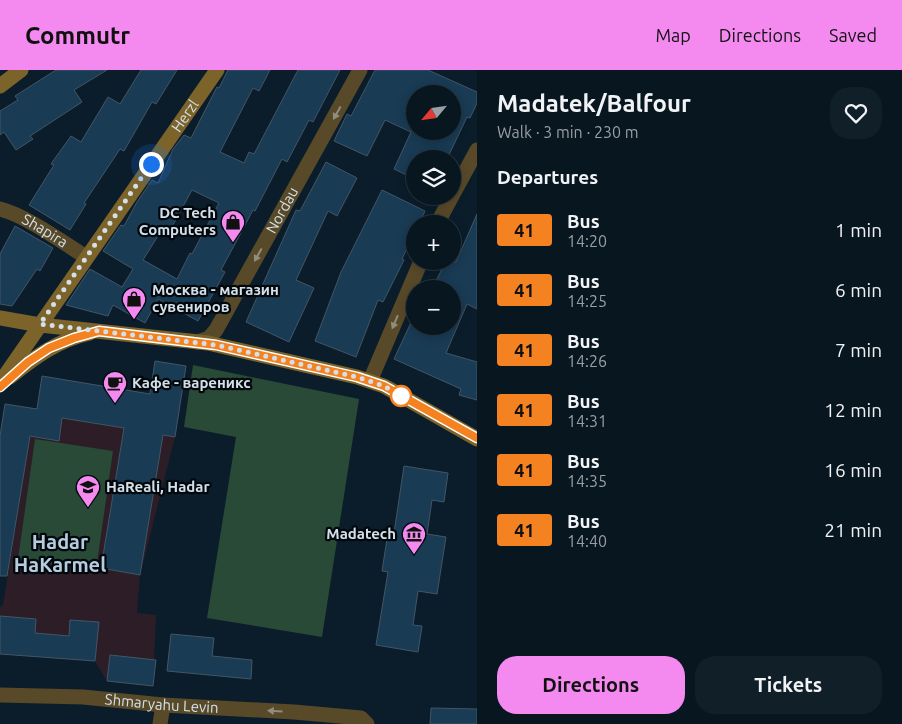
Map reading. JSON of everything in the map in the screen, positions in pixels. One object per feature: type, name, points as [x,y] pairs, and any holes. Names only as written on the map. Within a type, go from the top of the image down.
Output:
[{"type":"street","points":[[0,86],[21,70]]},
{"type":"street","name":"Herzl","points":[[0,385],[86,257],[217,70]]},
{"type":"street","name":"Nordau","points":[[197,342],[209,338],[216,330],[360,70]]},
{"type":"street","points":[[461,179],[477,150]]},
{"type":"street","name":"Shapira","points":[[0,210],[26,221],[86,257]]},
{"type":"street","points":[[370,381],[417,270]]},
{"type":"street","points":[[0,318],[216,345],[370,381],[384,386],[477,438]]},
{"type":"street","points":[[0,385],[49,348],[99,331]]},
{"type":"street","name":"Shmaryahu Levin","points":[[0,696],[83,698],[163,705],[323,714],[361,718],[367,724]]},
{"type":"street","points":[[160,724],[163,705]]},
{"type":"shaded area","name":"HaReali, Hadar","points":[[62,418],[175,437],[140,575],[137,613],[156,615],[153,686],[107,681],[95,661],[0,654],[0,607],[3,605],[30,436],[59,441]]},
{"type":"green space","points":[[193,365],[359,399],[322,637],[207,618],[236,437],[184,427]]},
{"type":"green space","points":[[35,439],[113,451],[96,570],[18,559]]},
{"type":"building","points":[[56,70],[107,70],[74,90],[82,102],[30,136],[33,139],[16,150],[4,132],[0,135],[0,111],[18,100],[15,96]]},
{"type":"building","points":[[141,70],[177,70],[156,104],[152,102],[124,151],[120,149],[84,203],[86,204],[70,230],[29,205],[54,165],[51,164],[71,136],[81,142],[108,97],[120,104]]},
{"type":"building","points":[[228,70],[270,70],[259,91],[253,88],[220,152],[244,163],[249,152],[254,154],[298,70],[340,70],[313,122],[309,120],[287,162],[282,159],[255,211],[253,210],[221,270],[225,272],[198,321],[158,299],[145,323],[113,305],[108,316],[66,305],[90,269],[122,287],[133,269],[103,251],[121,225],[124,226],[152,180],[158,183],[173,149],[184,135],[191,138],[217,87],[219,88]],"holes":[[[192,190],[219,203],[177,279],[143,260],[161,231],[168,234]]]},
{"type":"building","points":[[375,70],[428,70],[477,92],[477,103],[470,118],[467,117],[461,130],[461,85],[406,85],[406,130],[385,120],[367,156],[334,141],[347,114],[351,116]]},
{"type":"building","points":[[407,140],[456,140],[451,150],[406,150],[406,175],[394,169]]},
{"type":"building","points":[[326,162],[357,178],[337,216],[328,211],[296,280],[314,288],[289,342],[246,322],[296,210],[300,211]]},
{"type":"building","points":[[382,190],[406,202],[406,205],[413,205],[425,211],[423,215],[406,215],[406,251],[402,259],[404,260],[383,302],[378,300],[356,357],[315,341],[341,272]]},
{"type":"building","points":[[477,214],[477,309],[467,304],[461,318],[461,280],[436,280],[442,270],[461,270],[461,251]]},
{"type":"building","points":[[15,226],[53,248],[40,271],[37,269],[12,306],[0,304],[0,254]]},
{"type":"building","points":[[406,333],[406,335],[454,335],[446,353],[477,362],[477,400],[459,395],[461,389],[394,359]]},
{"type":"building","points":[[155,361],[186,366],[175,437],[163,435],[140,575],[101,568],[124,428],[62,418],[59,441],[30,436],[7,576],[0,576],[0,436],[5,404],[37,409],[42,376],[150,394]]},
{"type":"building","name":"Madatech","points":[[404,466],[448,473],[444,502],[432,500],[427,534],[446,537],[437,594],[418,591],[413,625],[422,626],[418,652],[376,645],[388,572],[382,571],[387,539],[393,540]]},
{"type":"building","points":[[0,616],[36,619],[35,633],[69,636],[70,620],[99,622],[95,661],[0,654]]},
{"type":"building","points":[[171,634],[214,638],[212,656],[252,660],[251,679],[167,671]]},
{"type":"building","points":[[110,655],[156,660],[153,686],[107,681]]},
{"type":"building","points":[[431,708],[477,709],[477,724],[430,724]]},
{"type":"bus line","name":"41","points":[[0,387],[28,362],[49,348],[61,342],[99,331],[216,345],[357,377],[384,386],[477,438]]},
{"type":"place","name":"DC Tech Computers","points":[[233,243]]},
{"type":"place","name":"Москва - магазин сувениров","points":[[134,320]]},
{"type":"place","name":"Кафе - вареникс","points":[[115,404]]},
{"type":"place","name":"HaReali, Hadar","points":[[88,508]]},
{"type":"place","name":"Madatech","points":[[414,555]]},
{"type":"district","name":"Hadar HaKarmel","points":[[60,554]]},
{"type":"route","points":[[151,164],[40,324],[216,345],[357,377],[384,386],[401,396]]}]
